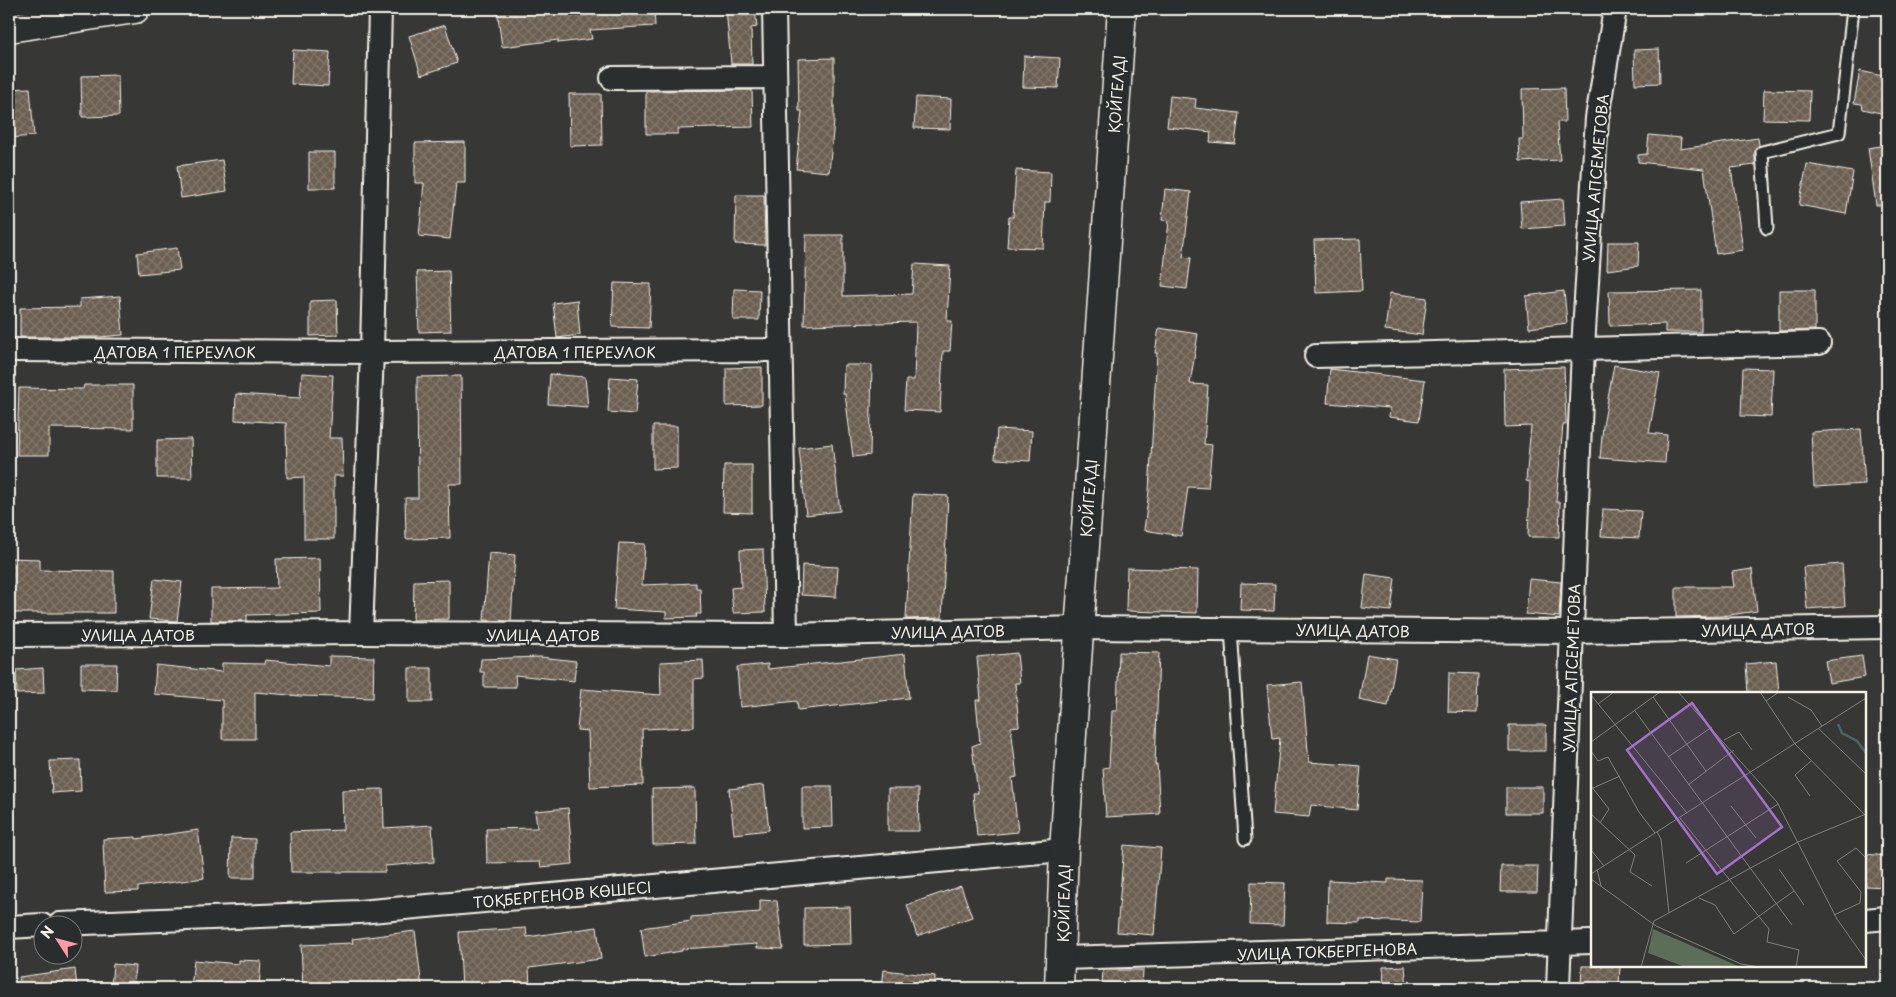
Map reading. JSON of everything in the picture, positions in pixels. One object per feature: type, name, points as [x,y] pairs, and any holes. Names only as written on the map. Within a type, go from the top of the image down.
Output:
[{"type":"street","points":[[9,28],[135,9]]},
{"type":"street","points":[[361,633],[372,352],[380,9]]},
{"type":"street","points":[[774,9],[779,350],[786,635]]},
{"type":"street","name":"ҚОЙГЕЛДІ","points":[[1060,988],[1064,850],[1078,628],[1122,9]]},
{"type":"street","name":"УЛИЦА АПСЕМЕТОВА","points":[[1558,988],[1558,944],[1573,632],[1582,348],[1597,118],[1615,9]]},
{"type":"street","points":[[612,78],[775,77]]},
{"type":"street","points":[[1316,356],[1818,343]]},
{"type":"street","name":"ДАТОВА 1 ПЕРЕУЛОК","points":[[9,350],[372,352],[779,350]]},
{"type":"street","name":"УЛИЦА ДАТОВ","points":[[9,635],[361,633],[786,635],[1078,628],[1573,632],[1887,627]]},
{"type":"street","name":"ТОҚБЕРГЕНОВ КӨШЕСІ","points":[[82,923],[359,912],[1064,850]]},
{"type":"street","points":[[1866,920],[1887,918]]},
{"type":"street","points":[[9,927],[32,926]]},
{"type":"street","name":"УЛИЦА ТОКБЕРГЕНОВА","points":[[1062,958],[1591,942]]},
{"type":"lane","points":[[1767,228],[1762,152],[1840,134],[1853,9]]},
{"type":"lane","points":[[1231,629],[1245,839]]},
{"type":"building","points":[[497,9],[654,9],[655,26],[590,30],[592,39],[558,43],[558,40],[502,47]]},
{"type":"building","points":[[726,9],[755,9],[757,27],[751,28],[752,64],[731,64]]},
{"type":"building","points":[[445,25],[457,63],[421,75],[409,36]]},
{"type":"building","points":[[1659,49],[1660,83],[1635,84],[1634,50]]},
{"type":"building","points":[[293,50],[330,52],[328,86],[291,84]]},
{"type":"building","points":[[1024,56],[1060,58],[1058,88],[1023,87]]},
{"type":"building","points":[[834,58],[834,122],[829,172],[796,169],[802,111],[799,111],[798,59]]},
{"type":"building","points":[[1860,71],[1887,77],[1885,114],[1863,109],[1862,104],[1854,103]]},
{"type":"building","points":[[118,75],[119,116],[82,117],[81,76]]},
{"type":"building","points":[[30,88],[34,136],[9,138],[9,89]]},
{"type":"building","points":[[1564,88],[1565,122],[1557,122],[1560,160],[1520,162],[1519,139],[1523,139],[1522,89]]},
{"type":"building","points":[[752,90],[753,127],[678,129],[678,134],[646,134],[646,91]]},
{"type":"building","points":[[1764,90],[1810,91],[1809,120],[1763,119]]},
{"type":"building","points":[[569,94],[601,94],[602,145],[570,146]]},
{"type":"building","points":[[1170,96],[1196,99],[1195,108],[1239,113],[1235,144],[1210,142],[1211,132],[1167,127]]},
{"type":"building","points":[[916,97],[951,99],[950,129],[914,128]]},
{"type":"building","points":[[1649,135],[1681,138],[1680,149],[1758,138],[1759,145],[1755,152],[1755,165],[1731,168],[1743,250],[1716,254],[1704,169],[1638,162],[1638,155],[1647,154]]},
{"type":"building","points":[[465,142],[465,183],[456,183],[450,239],[419,236],[424,183],[415,183],[415,143]]},
{"type":"building","points":[[1887,145],[1887,205],[1876,205],[1868,148]]},
{"type":"building","points":[[309,152],[335,152],[335,188],[309,188]]},
{"type":"building","points":[[222,160],[227,191],[181,198],[177,166]]},
{"type":"building","points":[[1807,164],[1853,172],[1846,214],[1799,205]]},
{"type":"building","points":[[1016,170],[1051,172],[1050,202],[1045,202],[1043,248],[1007,247],[1009,217],[1013,217]]},
{"type":"building","points":[[1165,189],[1191,192],[1183,257],[1191,258],[1187,289],[1162,286],[1169,221],[1162,220]]},
{"type":"building","points":[[736,195],[764,195],[765,245],[735,244]]},
{"type":"building","points":[[1563,199],[1565,226],[1522,229],[1520,202]]},
{"type":"building","points":[[806,235],[843,235],[843,296],[912,294],[914,264],[950,266],[947,321],[952,321],[950,351],[943,351],[940,412],[904,410],[906,380],[914,380],[916,322],[804,325]]},
{"type":"building","points":[[1360,239],[1362,291],[1316,293],[1314,240]]},
{"type":"building","points":[[1608,242],[1639,242],[1638,266],[1607,270]]},
{"type":"building","points":[[177,248],[180,270],[139,274],[137,253]]},
{"type":"building","points":[[449,271],[451,331],[419,332],[417,272]]},
{"type":"building","points":[[614,283],[651,284],[649,328],[612,327]]},
{"type":"building","points":[[734,289],[760,290],[759,320],[733,320]]},
{"type":"building","points":[[1701,290],[1701,332],[1665,332],[1665,324],[1610,326],[1609,291]]},
{"type":"building","points":[[1779,290],[1815,290],[1815,330],[1779,331]]},
{"type":"building","points":[[1564,291],[1567,323],[1529,328],[1526,296]]},
{"type":"building","points":[[1390,293],[1427,298],[1422,335],[1385,330]]},
{"type":"building","points":[[120,296],[123,335],[99,337],[20,337],[20,308],[80,307],[80,299]]},
{"type":"building","points":[[337,300],[338,335],[310,336],[310,301]]},
{"type":"building","points":[[577,300],[580,335],[557,338],[553,303]]},
{"type":"building","points":[[1159,328],[1198,334],[1190,384],[1208,385],[1204,444],[1212,445],[1208,488],[1188,487],[1181,536],[1144,530],[1149,491],[1157,353],[1155,353]]},
{"type":"building","points":[[844,365],[872,365],[870,455],[853,457],[845,394],[843,394]]},
{"type":"building","points":[[1614,365],[1660,373],[1649,433],[1667,435],[1665,463],[1600,458],[1603,426]]},
{"type":"building","points":[[762,367],[762,405],[726,406],[726,368]]},
{"type":"building","points":[[1564,367],[1566,425],[1563,425],[1556,502],[1560,502],[1559,537],[1528,537],[1530,482],[1526,481],[1531,426],[1505,427],[1504,369]]},
{"type":"building","points":[[1743,368],[1773,369],[1771,417],[1741,416]]},
{"type":"building","points":[[1330,369],[1425,380],[1419,421],[1389,417],[1390,408],[1327,403]]},
{"type":"building","points":[[302,373],[333,375],[329,438],[342,438],[343,476],[334,476],[334,539],[304,539],[304,477],[287,478],[286,423],[235,420],[236,394],[300,398]]},
{"type":"building","points":[[550,374],[585,377],[588,407],[548,404]]},
{"type":"building","points":[[461,376],[462,484],[449,484],[450,538],[406,539],[405,498],[418,498],[417,377]]},
{"type":"building","points":[[610,377],[638,379],[635,414],[608,412]]},
{"type":"building","points":[[84,385],[133,385],[133,429],[49,428],[49,455],[17,455],[19,388],[83,389]]},
{"type":"building","points":[[653,426],[677,426],[677,468],[653,469]]},
{"type":"building","points":[[997,429],[1032,431],[1030,461],[995,459]]},
{"type":"building","points":[[1861,429],[1865,484],[1814,487],[1811,432]]},
{"type":"building","points":[[191,439],[192,478],[157,478],[157,440]]},
{"type":"building","points":[[832,444],[840,511],[806,515],[799,448]]},
{"type":"building","points":[[724,465],[752,465],[752,513],[723,512]]},
{"type":"building","points":[[913,494],[948,496],[942,618],[906,619]]},
{"type":"building","points":[[1603,509],[1641,511],[1639,538],[1601,536]]},
{"type":"building","points":[[619,543],[645,544],[642,585],[696,583],[696,588],[700,588],[701,614],[696,614],[697,617],[666,618],[666,612],[614,609]]},
{"type":"building","points":[[763,549],[765,612],[733,613],[731,588],[741,587],[740,550]]},
{"type":"building","points":[[489,553],[515,555],[511,621],[484,620]]},
{"type":"building","points":[[9,558],[40,559],[40,570],[114,571],[114,613],[9,613]]},
{"type":"building","points":[[320,558],[321,613],[247,615],[247,621],[211,621],[211,589],[277,588],[276,559]]},
{"type":"building","points":[[1842,564],[1845,606],[1807,609],[1803,567]]},
{"type":"building","points":[[802,565],[838,567],[836,597],[801,595]]},
{"type":"building","points":[[1127,568],[1198,570],[1197,613],[1126,611]]},
{"type":"building","points":[[1752,569],[1757,611],[1722,616],[1676,617],[1676,587],[1734,587],[1732,572]]},
{"type":"building","points":[[1366,574],[1395,578],[1391,611],[1362,608]]},
{"type":"building","points":[[154,579],[182,582],[177,621],[149,619]]},
{"type":"building","points":[[1529,579],[1561,582],[1559,617],[1526,614]]},
{"type":"building","points":[[449,580],[449,619],[413,620],[414,581]]},
{"type":"building","points":[[1241,583],[1275,584],[1274,611],[1240,610]]},
{"type":"building","points":[[1119,652],[1159,653],[1155,765],[1157,764],[1160,814],[1106,817],[1103,768],[1109,767],[1112,711],[1117,711]]},
{"type":"building","points":[[1017,653],[1020,683],[1015,683],[1019,726],[1011,727],[1017,777],[1012,778],[1018,832],[977,836],[973,793],[978,793],[972,746],[980,743],[976,700],[981,700],[977,657]]},
{"type":"building","points":[[905,654],[909,698],[798,710],[797,701],[740,707],[737,667],[768,664],[768,669]]},
{"type":"building","points":[[1367,654],[1396,659],[1388,706],[1359,700]]},
{"type":"building","points":[[329,656],[374,657],[373,698],[300,696],[255,692],[255,739],[222,739],[222,700],[154,694],[156,665],[222,672],[222,663],[264,664],[265,660],[329,666]]},
{"type":"building","points":[[1862,656],[1865,677],[1829,683],[1825,661]]},
{"type":"building","points":[[540,657],[576,661],[574,681],[515,675],[516,687],[484,687],[484,672],[480,672],[481,659]]},
{"type":"building","points":[[703,660],[704,678],[694,679],[694,727],[642,729],[643,785],[590,787],[588,731],[577,730],[581,689],[661,695],[660,662]]},
{"type":"building","points":[[1776,661],[1779,692],[1748,692],[1746,664]]},
{"type":"building","points":[[81,664],[117,664],[116,690],[81,689]]},
{"type":"building","points":[[43,668],[44,693],[17,694],[16,670]]},
{"type":"building","points":[[409,668],[432,668],[432,702],[409,702]]},
{"type":"building","points":[[1449,673],[1478,674],[1477,713],[1448,712]]},
{"type":"building","points":[[1302,682],[1309,762],[1361,766],[1357,810],[1311,805],[1309,817],[1273,814],[1280,738],[1272,739],[1267,685]]},
{"type":"building","points":[[1509,725],[1546,725],[1546,751],[1509,751]]},
{"type":"building","points":[[80,760],[81,791],[52,793],[50,761]]},
{"type":"building","points":[[764,785],[769,830],[734,834],[729,789]]},
{"type":"building","points":[[802,786],[832,786],[833,827],[802,828]]},
{"type":"building","points":[[1506,787],[1543,787],[1543,813],[1506,813]]},
{"type":"building","points":[[695,788],[696,844],[653,845],[652,789]]},
{"type":"building","points":[[383,789],[384,828],[432,825],[434,862],[385,866],[385,872],[291,872],[290,832],[343,830],[342,790]]},
{"type":"building","points":[[888,789],[918,789],[919,831],[888,831]]},
{"type":"building","points":[[568,808],[573,864],[541,867],[540,862],[487,863],[486,829],[537,828],[535,811]]},
{"type":"building","points":[[198,830],[204,878],[138,887],[138,891],[105,892],[103,839],[136,837],[136,839]]},
{"type":"building","points":[[231,838],[255,839],[255,878],[230,878]]},
{"type":"building","points":[[1124,845],[1161,848],[1154,935],[1117,932]]},
{"type":"building","points":[[1866,854],[1887,856],[1887,887],[1866,886]]},
{"type":"building","points":[[1501,866],[1538,866],[1537,892],[1500,892]]},
{"type":"building","points":[[1388,879],[1422,880],[1420,922],[1360,920],[1360,923],[1327,922],[1328,880],[1388,883]]},
{"type":"building","points":[[1251,882],[1285,883],[1283,925],[1250,924]]},
{"type":"building","points":[[961,886],[972,917],[917,936],[907,905]]},
{"type":"building","points":[[760,900],[777,901],[783,949],[757,948],[757,944],[682,949],[682,951],[645,957],[641,928],[691,921],[691,917],[760,912]]},
{"type":"building","points":[[850,907],[851,944],[804,945],[804,908]]},
{"type":"building","points":[[597,927],[601,959],[529,968],[530,985],[462,988],[459,932],[526,928],[527,937]]},
{"type":"building","points":[[415,931],[422,988],[303,988],[301,945],[353,943],[352,939]]},
{"type":"building","points":[[194,960],[239,964],[239,960],[261,961],[259,988],[191,988]]},
{"type":"building","points":[[113,964],[135,966],[133,988],[111,988]]},
{"type":"building","points":[[1405,966],[1407,988],[1384,988],[1383,967]]},
{"type":"building","points":[[1582,966],[1620,967],[1619,988],[1581,986]]},
{"type":"building","points":[[75,969],[77,988],[20,988],[19,977]]},
{"type":"building","points":[[884,970],[935,976],[935,988],[882,988]]},
{"type":"building","points":[[1103,970],[1143,970],[1142,988],[1102,988]]}]
